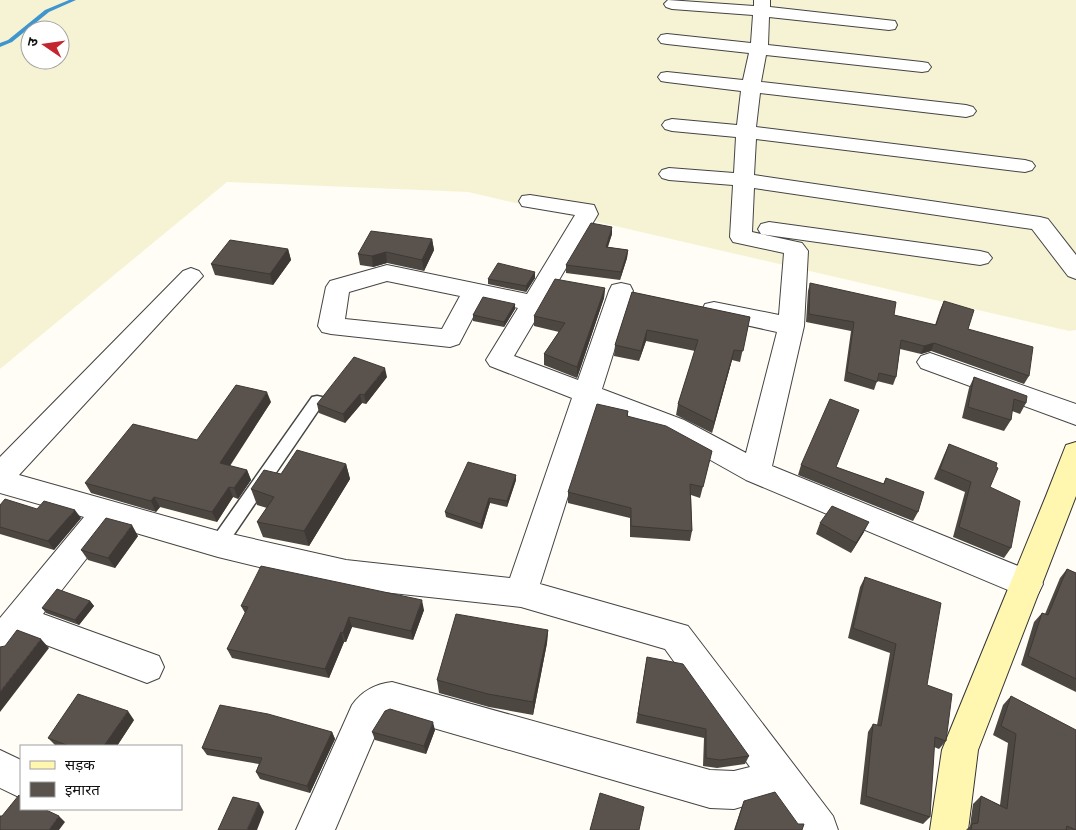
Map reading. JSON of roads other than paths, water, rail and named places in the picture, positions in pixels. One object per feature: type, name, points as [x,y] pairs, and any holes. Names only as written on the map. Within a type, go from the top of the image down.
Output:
[{"type":"main road","points":[[949,830],[960,750],[1027,584],[1069,500],[1076,453]]},
{"type":"street","points":[[672,4],[761,6],[889,25]]},
{"type":"street","points":[[756,472],[791,326],[796,278],[796,250],[789,246],[742,238],[740,225],[746,132],[751,86],[759,49],[761,6]]},
{"type":"street","points":[[667,40],[922,67]]},
{"type":"street","points":[[667,77],[966,110]]},
{"type":"street","points":[[672,126],[746,132],[1025,166]]},
{"type":"street","points":[[669,174],[744,180],[1032,222],[1040,224],[1076,271]]},
{"type":"street","points":[[530,201],[586,210],[587,212],[499,360],[674,427],[756,472],[1027,584]]},
{"type":"street","points":[[740,225],[980,258]]},
{"type":"street","points":[[476,291],[450,338],[331,326],[338,287],[387,273],[476,291],[533,303]]},
{"type":"street","points":[[0,476],[191,276]]},
{"type":"street","points":[[547,279],[575,283]]},
{"type":"street","points":[[521,593],[622,292]]},
{"type":"street","points":[[688,305],[791,326]]},
{"type":"street","points":[[930,362],[1076,415]]},
{"type":"street","points":[[0,481],[218,544],[346,574],[521,593],[676,637],[819,830]]},
{"type":"street","points":[[106,513],[9,631],[147,667]]},
{"type":"street","points":[[315,830],[365,717],[373,704],[380,700],[392,699],[710,788],[734,790],[780,777]]},
{"type":"street","points":[[0,769],[20,779]]},
{"type":"lane","points":[[218,544],[318,401]]},
{"type":"waterway","points":[[0,45],[10,41],[47,11],[73,0]]}]
